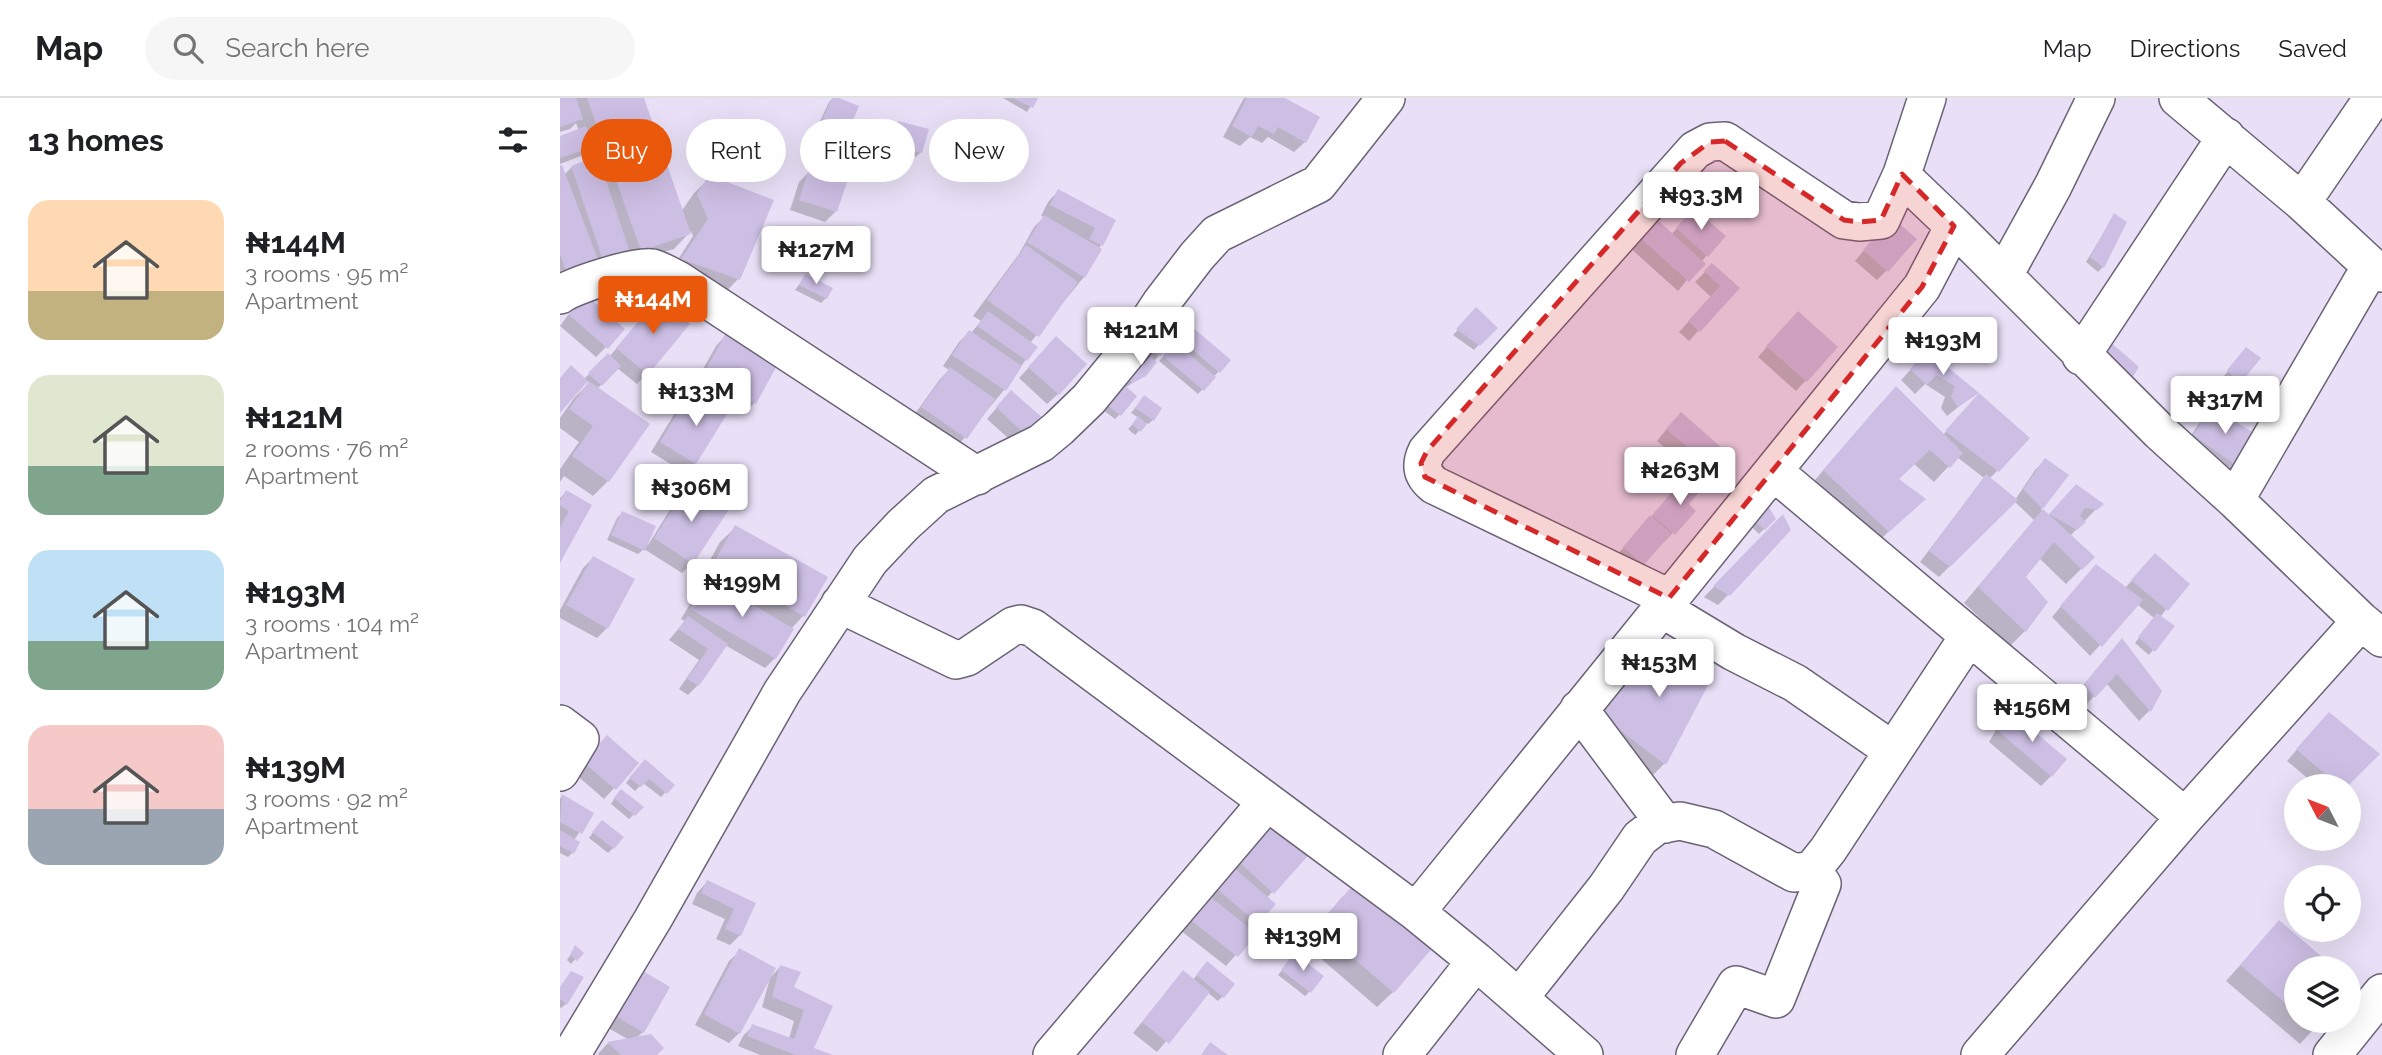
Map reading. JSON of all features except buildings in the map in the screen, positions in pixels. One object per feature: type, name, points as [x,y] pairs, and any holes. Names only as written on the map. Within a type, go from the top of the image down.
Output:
[{"type":"street","points":[[571,1055],[653,919],[782,692],[870,560],[936,495],[1041,443],[1059,428],[1089,400],[1134,344],[1196,256],[1217,234],[1318,184],[1386,98]]},
{"type":"street","points":[[1892,750],[1796,683],[1734,652],[1665,603],[1434,485],[1425,477],[1421,463],[1427,450],[1695,150],[1710,142],[1725,141],[1844,220],[1881,220],[1902,174],[1927,98]]},
{"type":"street","points":[[2004,275],[2053,186],[2096,98]]},
{"type":"street","points":[[2178,98],[2222,120],[2302,202],[2377,270],[2235,500]]},
{"type":"street","points":[[2302,202],[2373,98]]},
{"type":"street","points":[[2081,356],[2222,120]]},
{"type":"street","points":[[1902,174],[2081,356],[2372,629],[2185,817],[1980,1055]]},
{"type":"street","points":[[1416,912],[1922,287],[1954,226]]},
{"type":"street","points":[[560,295],[568,289],[619,273],[650,267],[678,280],[977,476]]},
{"type":"street","points":[[1773,471],[2185,817]]},
{"type":"street","points":[[841,604],[956,660],[967,657],[1013,626],[1021,624],[1033,628],[1416,912],[1584,1055]]},
{"type":"street","points":[[1519,998],[1606,888],[1640,838],[1657,825],[1680,821],[1714,829],[1794,873],[1812,870],[1828,850],[1969,636]]},
{"type":"street","points":[[1579,709],[1665,824]]},
{"type":"street","points":[[560,724],[580,739],[560,772]]},
{"type":"street","points":[[1052,1055],[1267,802]]},
{"type":"street","points":[[1695,1055],[1736,985],[1776,999],[1822,884],[1812,870]]},
{"type":"street","points":[[1402,1055],[1476,961]]},
{"type":"street","points":[[2332,1055],[2382,993]]},
{"type":"highlighted area","points":[[1725,141],[1844,220],[1881,220],[1902,174],[1954,226],[1922,287],[1669,598],[1425,477],[1421,463],[1427,451],[1681,163],[1710,142]]}]
